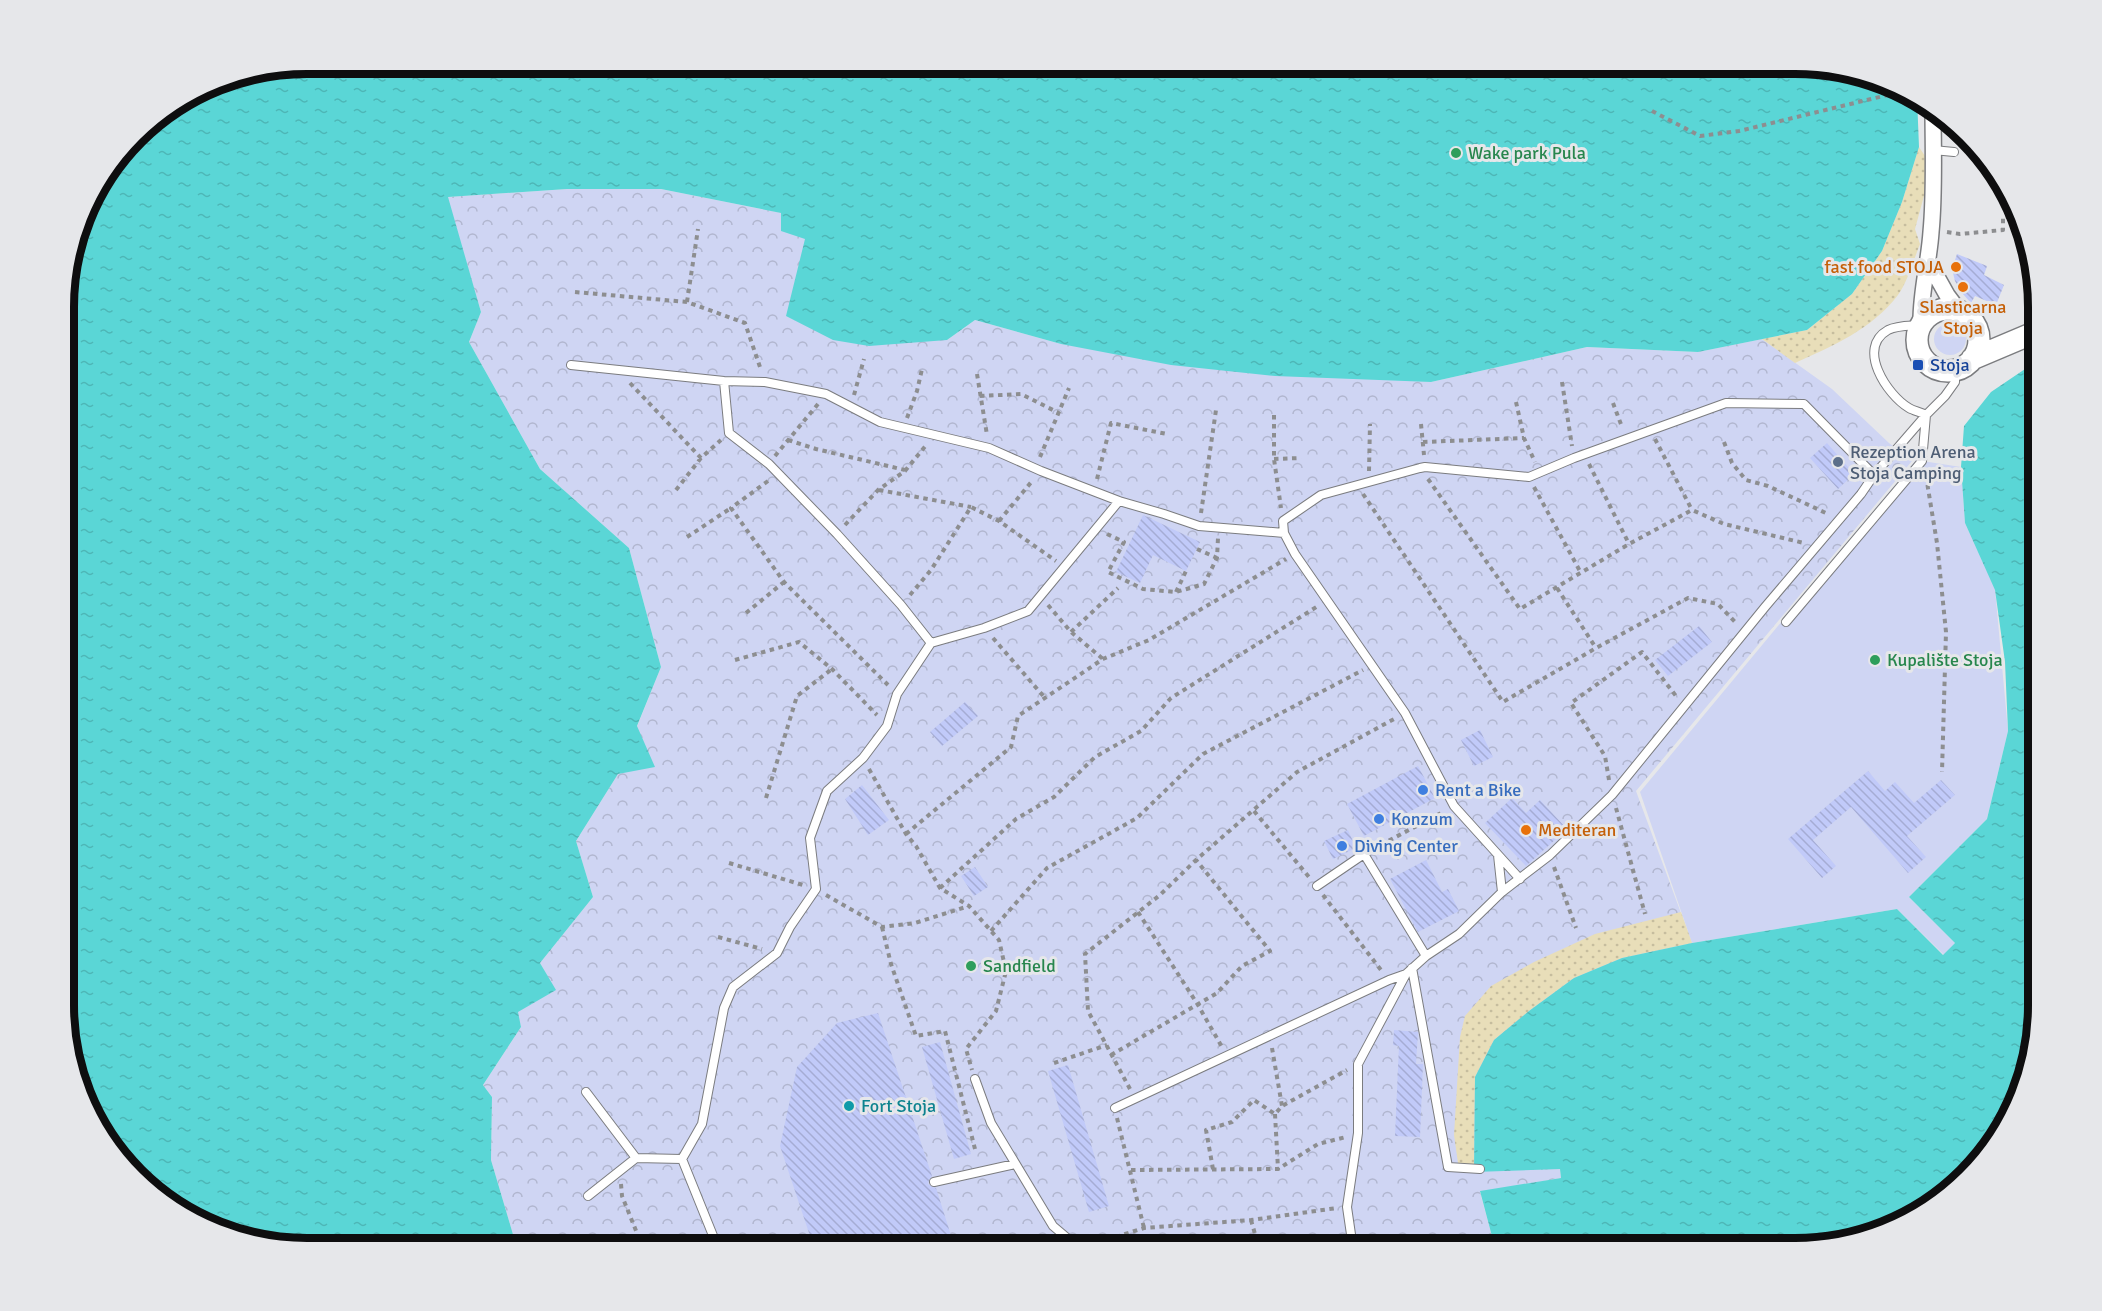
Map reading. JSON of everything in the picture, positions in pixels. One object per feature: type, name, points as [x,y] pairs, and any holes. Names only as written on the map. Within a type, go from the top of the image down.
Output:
[{"type":"main road","points":[[1964,364],[1978,341],[1975,327],[1967,316],[1959,311],[1942,310],[1933,313],[1921,325],[1917,335],[1917,345],[1920,355],[1935,369],[1945,371],[1964,364],[2028,336]]},
{"type":"main road","points":[[1975,327],[2001,333],[2028,332]]},
{"type":"street","points":[[1921,325],[1920,303],[1932,229],[1933,119]]},
{"type":"street","points":[[1928,261],[1959,311]]},
{"type":"lane","points":[[1933,150],[1954,152]]},
{"type":"lane","points":[[1921,325],[1897,326],[1887,331],[1880,337],[1874,352],[1876,366],[1886,385],[1909,408],[1926,414]]},
{"type":"lane","points":[[1115,1108],[1409,971],[1426,956],[1459,934],[1502,892],[1550,855],[1612,795],[1861,494],[1874,475],[1926,414],[1945,396],[1964,364]]},
{"type":"lane","points":[[570,365],[724,381],[765,381],[826,394],[880,422],[989,448],[1038,470],[1119,501],[1154,510],[1199,526],[1284,533]]},
{"type":"lane","points":[[724,381],[729,433],[769,464],[837,534],[901,605],[931,643]]},
{"type":"lane","points":[[1520,879],[1454,806],[1405,713],[1295,554],[1284,533],[1282,521],[1321,495],[1423,468],[1529,477],[1584,454],[1726,403],[1804,404],[1874,475]]},
{"type":"lane","points":[[1786,622],[1922,460],[1926,414]]},
{"type":"lane","points":[[682,1159],[702,1124],[724,1008],[733,987],[777,953],[790,927],[816,889],[810,838],[827,791],[863,758],[887,726],[897,694],[931,643],[984,628],[1028,611],[1119,501]]},
{"type":"lane","points":[[1317,886],[1364,854],[1426,956]]},
{"type":"lane","points":[[1498,855],[1502,892]]},
{"type":"lane","points":[[1352,1238],[1347,1207],[1358,1133],[1358,1064],[1409,971]]},
{"type":"lane","points":[[1409,971],[1448,1167],[1480,1169]]},
{"type":"lane","points":[[975,1079],[991,1123],[1053,1226],[1067,1238]]},
{"type":"lane","points":[[586,1092],[636,1158]]},
{"type":"lane","points":[[588,1196],[636,1158],[682,1159]]},
{"type":"lane","points":[[682,1159],[714,1238]]},
{"type":"lane","points":[[934,1182],[1015,1164]]},
{"type":"path","points":[[1652,111],[1700,136],[1739,131],[1891,94]]},
{"type":"path","points":[[1932,229],[1960,234],[2003,230],[2003,217],[2011,216]]},
{"type":"path","points":[[687,302],[698,229]]},
{"type":"path","points":[[574,292],[687,302],[745,323],[765,381]]},
{"type":"path","points":[[850,407],[864,359]]},
{"type":"path","points":[[903,427],[917,391],[922,369]]},
{"type":"path","points":[[617,370],[701,458]]},
{"type":"path","points":[[977,374],[989,448]]},
{"type":"path","points":[[1562,382],[1574,458]]},
{"type":"path","points":[[999,521],[1038,470],[1069,388]]},
{"type":"path","points":[[769,464],[826,394]]},
{"type":"path","points":[[980,396],[1021,394],[1059,413]]},
{"type":"path","points":[[1516,402],[1524,438],[1541,473]]},
{"type":"path","points":[[1612,403],[1627,439]]},
{"type":"path","points":[[1199,526],[1216,411]]},
{"type":"path","points":[[1274,415],[1274,459],[1282,521]]},
{"type":"path","points":[[1093,491],[1112,423],[1167,434]]},
{"type":"path","points":[[1368,481],[1370,424]]},
{"type":"path","points":[[1421,424],[1423,468],[1520,609],[1629,544],[1692,510]]},
{"type":"path","points":[[1650,431],[1692,510],[1724,524],[1817,546]]},
{"type":"path","points":[[676,490],[701,458],[729,433]]},
{"type":"path","points":[[837,534],[878,490],[905,471],[935,434]]},
{"type":"path","points":[[1423,442],[1524,438]]},
{"type":"path","points":[[788,440],[905,471]]},
{"type":"path","points":[[1724,442],[1732,463],[1746,480],[1768,486],[1839,520]]},
{"type":"path","points":[[1584,454],[1629,544]]},
{"type":"path","points":[[1274,459],[1301,458]]},
{"type":"path","points":[[1922,460],[1937,543],[1946,632],[1941,772]]},
{"type":"path","points":[[687,537],[778,473]]},
{"type":"path","points":[[1529,477],[1581,573]]},
{"type":"path","points":[[1356,484],[1503,702],[1688,598],[1718,604],[1746,633]]},
{"type":"path","points":[[878,490],[971,507],[999,521],[1064,566]]},
{"type":"path","points":[[901,605],[931,570],[971,507]]},
{"type":"path","points":[[730,508],[784,582],[897,694]]},
{"type":"path","points":[[1096,528],[1126,543],[1108,572],[1143,589],[1176,592],[1204,584],[1217,558],[1219,529]]},
{"type":"path","points":[[1197,549],[1217,558]]},
{"type":"path","points":[[906,834],[1011,747],[1018,716],[1103,658],[1149,640],[1295,554]]},
{"type":"path","points":[[1176,592],[1186,571]]},
{"type":"path","points":[[746,613],[784,582]]},
{"type":"path","points":[[1071,632],[1118,588]]},
{"type":"path","points":[[1557,588],[1596,648]]},
{"type":"path","points":[[1040,596],[1071,632],[1103,658]]},
{"type":"path","points":[[940,888],[1016,819],[1054,797],[1095,757],[1142,731],[1171,698],[1326,601]]},
{"type":"path","points":[[984,628],[1045,698]]},
{"type":"path","points":[[735,660],[799,642],[832,669],[887,726]]},
{"type":"path","points":[[1646,914],[1612,795],[1605,756],[1571,703],[1641,652],[1684,706]]},
{"type":"path","points":[[991,931],[1047,868],[1137,818],[1203,754],[1371,665]]},
{"type":"path","points":[[766,798],[797,696],[832,669]]},
{"type":"path","points":[[1136,1098],[1088,1011],[1085,954],[1160,895],[1196,860],[1297,772],[1405,713]]},
{"type":"path","points":[[863,758],[940,888],[969,906],[999,940],[1006,971],[996,1011],[966,1049],[975,1079]]},
{"type":"path","points":[[1364,854],[1454,806]]},
{"type":"path","points":[[1550,855],[1576,928]]},
{"type":"path","points":[[1111,1055],[1217,993],[1242,966],[1270,951],[1196,860]]},
{"type":"path","points":[[729,863],[816,889],[882,927],[915,923],[969,906]]},
{"type":"path","points":[[1138,912],[1198,1005],[1227,1056]]},
{"type":"path","points":[[882,927],[891,964],[916,1035],[945,1031],[975,1149]]},
{"type":"path","points":[[718,937],[777,953]]},
{"type":"path","points":[[1269,1036],[1282,1106]]},
{"type":"path","points":[[1054,1063],[1107,1046]]},
{"type":"path","points":[[1278,1169],[1275,1114],[1282,1106],[1358,1064]]},
{"type":"path","points":[[1213,1169],[1206,1130],[1232,1122],[1254,1100],[1275,1114]]},
{"type":"path","points":[[1115,1108],[1144,1228]]},
{"type":"path","points":[[1131,1170],[1278,1169],[1318,1144],[1358,1133]]},
{"type":"path","points":[[620,1171],[622,1196],[639,1238]]},
{"type":"path","points":[[1112,1238],[1144,1228],[1251,1220],[1347,1207]]},
{"type":"path","points":[[1251,1220],[1256,1238]]},
{"type":"green space","points":[[567,189],[661,189],[782,213],[805,238],[947,340],[975,320],[1061,344],[1431,382],[1587,347],[1698,352],[1762,339],[1832,389],[1889,443],[1912,461],[1636,791],[1692,943],[1622,958],[1560,1169],[1561,1178],[1480,1192],[1492,1238],[514,1238],[491,1160],[492,1097],[483,1085],[521,1027],[517,1012],[555,990],[540,963],[593,897],[576,841],[618,774],[661,667],[629,548],[540,469],[469,342],[481,312],[447,197]]},
{"type":"green space","points":[[1950,323],[1962,327],[1966,339],[1962,351],[1950,355],[1938,351],[1934,339],[1938,327]]},
{"type":"green space","name":"Kupalište Stoja","points":[[1916,460],[1961,467],[1965,523],[1995,589],[2008,731],[1987,819],[1909,897],[1955,943],[1944,955],[1897,909],[1692,943],[1640,792]]},
{"type":"sand","points":[[1919,147],[1927,159],[1928,181],[1915,229],[1920,244],[1901,290],[1888,307],[1864,327],[1795,363],[1762,339],[1807,330],[1852,294],[1882,251],[1902,202]]},
{"type":"sand","points":[[1681,912],[1692,943],[1622,958],[1574,978],[1494,1040],[1475,1077],[1474,1172],[1459,1170],[1454,1135],[1460,1037],[1465,1016],[1491,986],[1534,962],[1595,934]]},
{"type":"water","points":[[291,74],[1811,74],[1856,81],[1885,91],[1917,108],[1919,147],[1902,202],[1882,251],[1852,294],[1807,330],[1698,352],[1587,347],[1431,382],[1275,376],[1171,365],[1061,344],[975,320],[947,340],[869,346],[833,340],[786,316],[805,239],[781,231],[781,213],[661,189],[567,189],[448,197],[481,312],[469,342],[540,469],[629,548],[661,667],[637,726],[655,767],[618,774],[576,841],[593,897],[540,963],[556,990],[518,1012],[521,1027],[483,1085],[492,1097],[491,1160],[514,1238],[306,1238],[276,1236],[246,1230],[217,1220],[177,1198],[153,1180],[131,1158],[113,1134],[98,1108],[81,1065],[74,1020],[75,276],[81,246],[91,217],[113,177],[131,153],[153,131],[177,113],[231,86],[276,75]]},
{"type":"water","points":[[2028,367],[2028,1020],[2021,1065],[2011,1094],[1997,1121],[1971,1158],[1949,1180],[1925,1198],[1899,1213],[1856,1230],[1826,1236],[1796,1238],[1492,1238],[1480,1191],[1561,1178],[1560,1169],[1474,1172],[1475,1077],[1494,1040],[1574,978],[1622,958],[1692,943],[1897,909],[1943,955],[1955,943],[1909,897],[1987,819],[2008,731],[2005,662],[1995,590],[1965,523],[1961,467],[1964,426],[1991,392]]},
{"type":"building","points":[[1957,254],[1987,266],[1984,275],[2004,285],[1996,305],[1975,296],[1971,303],[1962,293],[1955,281],[1952,269]]},
{"type":"building","points":[[1827,443],[1854,474],[1838,489],[1810,458]]},
{"type":"building","points":[[1143,515],[1200,542],[1186,571],[1153,555],[1140,583],[1116,572]]},
{"type":"building","points":[[1699,626],[1712,642],[1668,676],[1655,660]]},
{"type":"building","points":[[965,702],[978,716],[942,746],[930,732]]},
{"type":"building","points":[[1480,730],[1493,757],[1474,766],[1461,740]]},
{"type":"building","points":[[1418,766],[1435,798],[1364,836],[1347,804]]},
{"type":"building","points":[[1868,771],[1885,791],[1895,782],[1914,803],[1941,780],[1955,795],[1907,836],[1926,857],[1908,873],[1851,807],[1813,840],[1836,866],[1822,878],[1788,839]]},
{"type":"building","points":[[862,785],[889,820],[868,835],[845,799]]},
{"type":"building","points":[[1512,798],[1526,813],[1540,800],[1567,829],[1526,866],[1485,823]]},
{"type":"building","points":[[1348,830],[1356,848],[1333,859],[1324,841]]},
{"type":"building","points":[[1426,860],[1442,892],[1448,889],[1459,911],[1418,932],[1390,879]]},
{"type":"building","points":[[975,867],[988,887],[974,896],[961,876]]},
{"type":"building","name":"Fort Stoja","points":[[878,1013],[932,1176],[928,1184],[936,1188],[952,1238],[811,1238],[780,1146],[797,1067],[837,1023]]},
{"type":"building","points":[[1394,1030],[1418,1032],[1416,1064],[1423,1064],[1420,1137],[1395,1136],[1399,1046],[1393,1045]]},
{"type":"building","points":[[940,1042],[971,1154],[954,1159],[922,1047]]},
{"type":"building","points":[[1068,1065],[1109,1206],[1089,1212],[1048,1071]]},
{"type":"place","name":"Wake park Pula","points":[[1456,153]]},
{"type":"place","name":"fast food STOJA","points":[[1956,267]]},
{"type":"place","name":"Slasticarna Stoja","points":[[1963,287]]},
{"type":"place","name":"Stoja","points":[[1918,365]]},
{"type":"place","name":"Rezeption Arena Stoja Camping","points":[[1838,462]]},
{"type":"place","name":"Kupalište Stoja","points":[[1875,660]]},
{"type":"place","name":"Rent a Bike","points":[[1423,790]]},
{"type":"place","name":"Konzum","points":[[1379,819]]},
{"type":"place","name":"Mediteran","points":[[1526,830]]},
{"type":"place","name":"Diving Center","points":[[1342,846]]},
{"type":"place","name":"Sandfield","points":[[971,966]]},
{"type":"place","name":"Fort Stoja","points":[[849,1106]]}]
